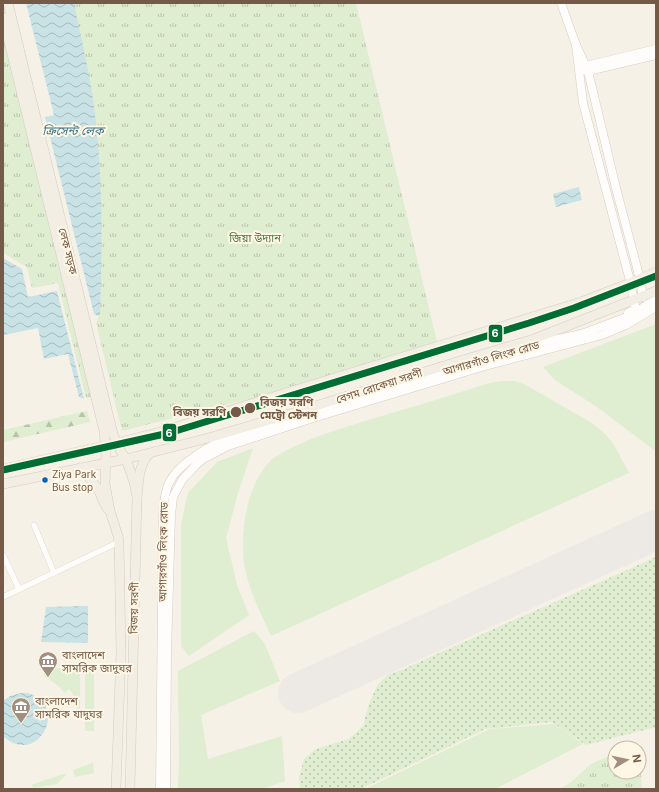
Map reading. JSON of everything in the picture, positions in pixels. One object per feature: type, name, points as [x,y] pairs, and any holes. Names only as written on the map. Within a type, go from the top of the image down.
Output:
[{"type":"main road","name":"লেক সড়ক","points":[[8,3],[113,434],[116,443],[126,459],[134,482],[137,497]]},
{"type":"main road","points":[[561,3],[583,70],[592,90],[609,162],[640,279],[639,299]]},
{"type":"main road","points":[[3,17],[104,431],[106,445],[105,484],[110,511]]},
{"type":"main road","points":[[583,70],[656,49]]},
{"type":"main road","points":[[583,70],[656,55]]},
{"type":"main road","points":[[583,70],[581,93],[630,283],[639,299]]},
{"type":"main road","points":[[581,93],[592,90]]},
{"type":"main road","points":[[599,165],[609,162]]},
{"type":"main road","points":[[620,241],[629,239]]},
{"type":"main road","name":"বেগম রোকেয়া সরণী","points":[[3,469],[160,432],[582,302],[656,272]]},
{"type":"main road","name":"বেগম রোকেয়া সরণী","points":[[3,484],[149,454],[212,437],[534,339],[639,299],[656,291]]},
{"type":"main road","name":"বেগম রোকেয়া সরণী","points":[[549,341],[630,312],[639,299]]},
{"type":"main road","name":"আগারগাঁও লিংক রোড","points":[[160,789],[163,511],[165,497],[171,479],[185,464],[218,442],[230,437],[549,341],[577,335],[628,317],[656,300]]},
{"type":"main road","name":"আগারগাঁও লিংক রোড","points":[[166,789],[170,514],[173,497],[182,480],[196,465],[213,453],[228,446],[313,418],[492,364],[602,335],[626,325],[656,307]]},
{"type":"main road","name":"বিজয় সরণী","points":[[130,789],[137,497],[139,475],[142,464],[149,454]]},
{"type":"main road","name":"বিজয় সরণী","points":[[80,468],[92,481],[106,508],[110,511],[119,542],[121,652],[116,789]]},
{"type":"main road","points":[[176,473],[182,480]]},
{"type":"street","points":[[55,474],[57,483]]},
{"type":"street","points":[[34,525],[54,573]]},
{"type":"street","points":[[3,597],[119,542]]},
{"type":"street","points":[[3,555],[5,568],[19,589]]},
{"type":"green space","name":"জিয়া উদ্যান","points":[[73,3],[356,3],[438,346],[257,397],[122,431],[96,323],[100,313]]},
{"type":"green space","points":[[3,26],[91,397],[86,398],[58,283],[32,288],[27,267],[3,253]]},
{"type":"green space","points":[[656,324],[656,449],[654,450],[597,407],[555,380],[543,367]]},
{"type":"green space","points":[[515,381],[524,384],[592,423],[613,443],[629,473],[271,636],[249,586],[243,556],[243,541],[246,511],[250,497],[262,470],[271,460],[298,444],[328,433],[493,382]]},
{"type":"green space","points":[[87,411],[90,422],[3,442],[3,430]]},
{"type":"green space","points":[[253,448],[238,493],[226,538],[237,585],[249,615],[189,656],[181,646],[181,524],[188,493],[217,462]]},
{"type":"green space","points":[[656,557],[656,727],[586,745],[552,722],[485,729],[361,789],[300,789],[299,777],[304,759],[316,749],[349,739],[363,726],[369,704],[377,686],[387,675]]},
{"type":"green space","points":[[254,631],[265,644],[280,681],[201,715],[208,759],[282,736],[285,781],[262,789],[178,789],[178,671]]},
{"type":"green space","points":[[45,668],[80,668],[80,720],[78,718],[76,703],[72,692],[69,689],[64,693],[60,687],[44,676]]},
{"type":"green space","points":[[85,668],[94,668],[94,731],[85,731]]},
{"type":"green space","points":[[555,724],[583,744],[495,789],[365,789],[490,729]]},
{"type":"green space","points":[[607,757],[607,780],[641,780],[642,789],[559,789],[570,783],[591,764]]},
{"type":"green space","points":[[92,763],[94,773],[75,777],[73,770]]},
{"type":"green space","points":[[63,774],[66,775],[57,784],[34,788],[31,785]]},
{"type":"water","name":"ক্রিসেন্ট লেক","points":[[26,3],[74,3],[92,93],[98,147],[101,195],[101,243],[100,315],[98,316],[94,314],[45,117],[54,115]]},
{"type":"water","points":[[579,187],[582,200],[556,207],[553,194]]},
{"type":"water","points":[[3,258],[22,269],[28,297],[57,291],[84,399],[79,397],[68,354],[44,359],[38,328],[4,335]]},
{"type":"water","points":[[88,606],[88,643],[41,642],[46,607]]},
{"type":"water","points":[[16,694],[31,694],[42,701],[47,711],[48,722],[44,732],[36,740],[27,745],[15,744],[3,736],[3,701]]},
{"type":"runway","points":[[298,693],[656,530]]},
{"type":"transit line","name":"6","points":[[3,470],[169,433],[529,323],[574,308],[656,276]]},
{"type":"place","name":"বিজয় সরণি মেট্রো স্টেশন","points":[[250,408]]},
{"type":"place","name":"বিজয় সরণি","points":[[236,412]]},
{"type":"place","name":"Ziya Park Bus stop","points":[[45,480]]},
{"type":"place","name":"বাংলাদেশ সামরিক জাদুঘর","points":[[48,678]]},
{"type":"place","name":"বাংলাদেশ সামরিক যাদুঘর","points":[[21,724]]}]
